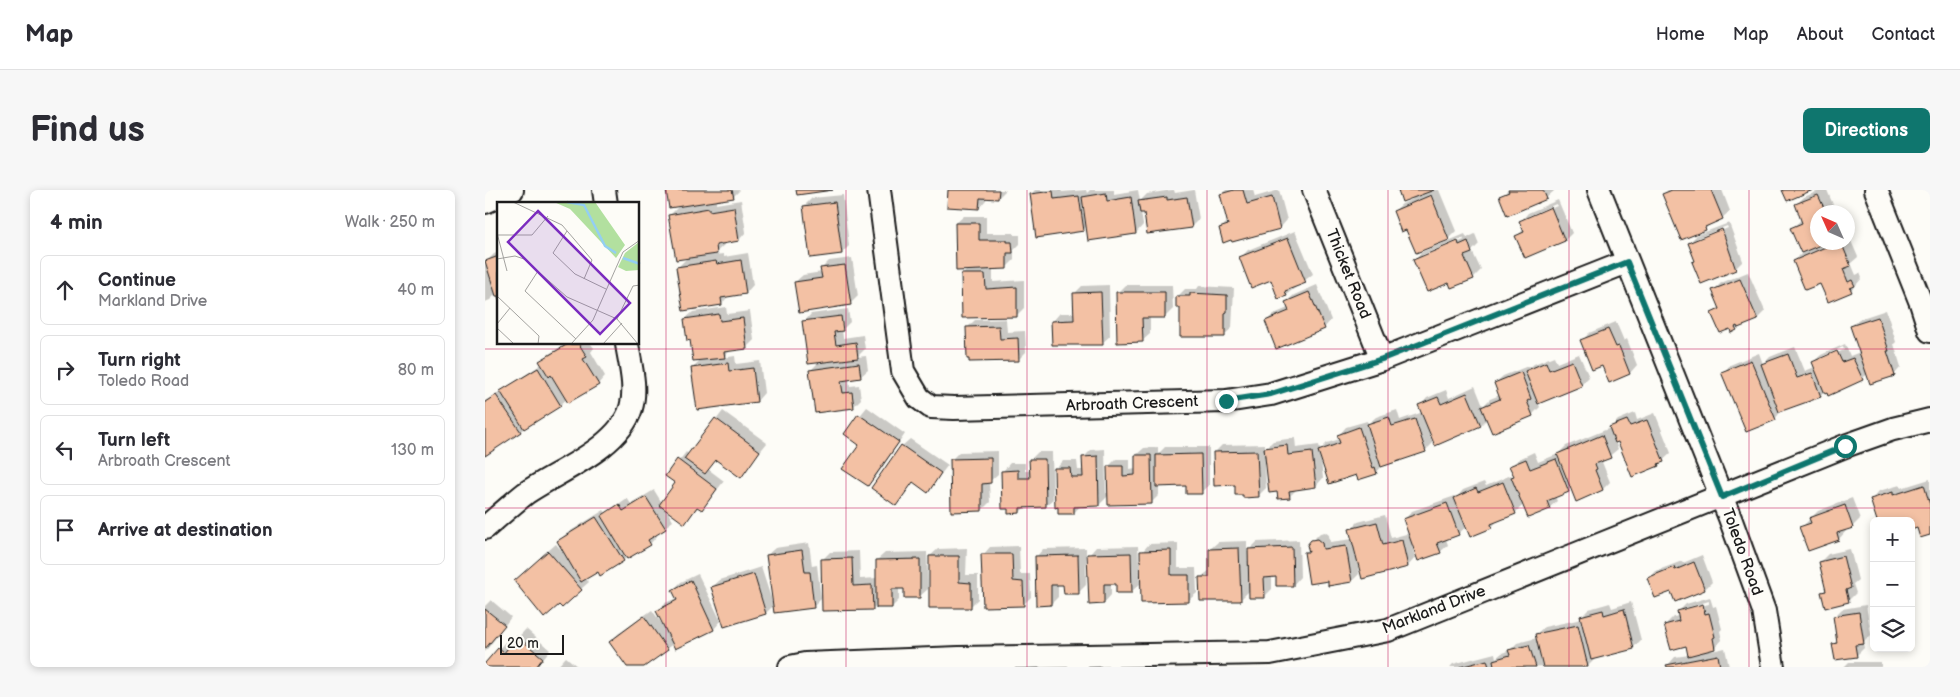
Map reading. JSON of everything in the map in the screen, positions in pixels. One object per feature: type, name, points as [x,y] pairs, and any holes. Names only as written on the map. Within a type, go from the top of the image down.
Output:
[{"type":"street","points":[[485,202],[512,190]]},
{"type":"street","name":"Arbroath Crescent","points":[[879,190],[903,371],[919,398],[931,407],[1226,401],[1271,394],[1382,359],[1627,262]]},
{"type":"street","name":"Thicket Road","points":[[1314,190],[1382,359]]},
{"type":"street","name":"Toledo Road","points":[[1599,190],[1722,497],[1764,611],[1773,667]]},
{"type":"street","points":[[1875,190],[1930,330]]},
{"type":"street","points":[[485,528],[526,494],[592,453],[625,423],[632,407],[633,386],[627,345]]},
{"type":"street","name":"Markland Drive","points":[[790,667],[805,664],[959,663],[1270,653],[1387,630],[1845,446],[1893,429],[1930,420]]},
{"type":"building","points":[[666,190],[732,190],[734,198],[669,208]]},
{"type":"building","points":[[796,190],[833,190],[797,195]]},
{"type":"building","points":[[948,190],[999,190],[998,199],[980,198],[979,209],[947,207]]},
{"type":"building","points":[[1234,190],[1243,190],[1247,204],[1272,197],[1280,229],[1223,243],[1219,228],[1228,225],[1220,194]]},
{"type":"building","points":[[1398,190],[1434,190],[1402,202]]},
{"type":"building","points":[[1508,190],[1543,190],[1547,199],[1507,216],[1499,196],[1509,192]]},
{"type":"building","points":[[1672,190],[1711,190],[1723,219],[1705,227],[1706,230],[1681,240],[1662,194]]},
{"type":"building","points":[[1782,190],[1813,190],[1787,201]]},
{"type":"building","points":[[1053,191],[1054,199],[1079,196],[1084,231],[1036,238],[1030,194]]},
{"type":"building","points":[[1106,193],[1107,201],[1131,197],[1136,234],[1088,241],[1082,197]]},
{"type":"building","points":[[1431,195],[1449,240],[1416,253],[1406,230],[1401,232],[1393,211]]},
{"type":"building","points":[[1818,195],[1823,205],[1810,205],[1810,249],[1801,253],[1790,228],[1802,223],[1795,204]]},
{"type":"building","points":[[1167,197],[1167,200],[1187,197],[1192,228],[1147,234],[1144,213],[1140,213],[1138,201]]},
{"type":"building","points":[[835,202],[842,254],[810,258],[803,206]]},
{"type":"building","points":[[734,207],[739,241],[716,245],[717,254],[676,260],[668,215],[709,208],[709,211]]},
{"type":"building","points":[[1551,207],[1565,241],[1525,258],[1515,236],[1524,232],[1519,221]]},
{"type":"building","points":[[955,223],[979,223],[979,240],[1007,240],[1007,242],[1012,242],[1013,253],[1007,253],[1007,269],[956,271]]},
{"type":"building","points":[[1722,229],[1736,270],[1701,284],[1692,262],[1695,261],[1688,243]]},
{"type":"building","points":[[1288,238],[1306,283],[1285,291],[1287,296],[1278,299],[1271,280],[1251,288],[1239,257]]},
{"type":"building","points":[[1458,241],[1459,245],[1468,241],[1472,253],[1464,256],[1474,279],[1451,288],[1449,283],[1427,292],[1413,260]]},
{"type":"building","points":[[1818,250],[1844,250],[1851,266],[1843,269],[1848,282],[1852,280],[1855,286],[1850,288],[1852,292],[1828,302],[1820,284],[1805,290],[1793,261]]},
{"type":"building","points":[[497,257],[497,296],[496,296],[485,261]]},
{"type":"building","points":[[741,260],[746,294],[721,298],[722,305],[683,311],[676,267],[716,261],[717,264]]},
{"type":"building","points":[[845,265],[851,305],[799,313],[794,282],[822,278],[820,268]]},
{"type":"building","points":[[961,274],[985,274],[986,289],[1017,287],[1017,317],[962,318]]},
{"type":"building","points":[[1740,279],[1758,320],[1738,328],[1737,326],[1735,327],[1737,330],[1731,333],[1730,329],[1720,333],[1711,313],[1720,309],[1712,290]]},
{"type":"building","points":[[1101,292],[1103,345],[1052,345],[1051,321],[1074,320],[1073,293]]},
{"type":"building","points":[[1116,292],[1165,292],[1165,318],[1142,318],[1143,342],[1117,343]]},
{"type":"building","points":[[1309,292],[1325,329],[1276,349],[1265,321],[1289,311],[1285,302]]},
{"type":"building","points":[[1190,293],[1227,295],[1225,337],[1180,337],[1180,308],[1176,308],[1176,296],[1190,296]]},
{"type":"building","points":[[719,314],[720,321],[743,318],[747,349],[724,352],[725,358],[693,361],[690,340],[687,341],[684,319]]},
{"type":"building","points":[[841,316],[843,331],[834,332],[836,345],[856,342],[858,358],[808,364],[802,321]]},
{"type":"building","points":[[1878,317],[1895,376],[1870,384],[1850,326]]},
{"type":"building","points":[[999,326],[1000,339],[1018,338],[1019,361],[969,362],[969,359],[967,359],[966,327]]},
{"type":"building","points":[[1608,329],[1616,347],[1619,346],[1630,374],[1609,383],[1602,366],[1592,370],[1580,340]]},
{"type":"building","points":[[566,345],[580,345],[587,357],[583,359],[599,385],[568,403],[551,375],[549,377],[539,361]]},
{"type":"building","points":[[1837,351],[1842,362],[1853,358],[1863,380],[1828,396],[1827,393],[1825,394],[1812,362]]},
{"type":"building","points":[[1788,354],[1797,378],[1812,373],[1821,397],[1779,412],[1761,364]]},
{"type":"building","points":[[1751,360],[1776,420],[1746,432],[1721,372]]},
{"type":"building","points":[[1572,361],[1582,386],[1538,404],[1525,371],[1546,362],[1549,370]]},
{"type":"building","points":[[728,363],[729,371],[753,368],[757,402],[697,410],[691,368]]},
{"type":"building","points":[[859,363],[861,378],[841,381],[843,393],[852,392],[854,408],[815,413],[809,370]]},
{"type":"building","points":[[538,368],[561,406],[524,429],[500,391]]},
{"type":"building","points":[[1521,372],[1531,399],[1527,401],[1533,416],[1492,433],[1481,407],[1500,399],[1494,383]]},
{"type":"building","points":[[1467,393],[1481,426],[1435,446],[1418,405],[1438,397],[1441,404]]},
{"type":"building","points":[[496,395],[521,432],[485,456],[485,402]]},
{"type":"building","points":[[858,414],[899,442],[868,486],[842,469],[859,445],[844,434]]},
{"type":"building","points":[[1389,417],[1392,426],[1415,419],[1426,452],[1381,467],[1367,424]]},
{"type":"building","points":[[715,418],[760,451],[741,478],[716,460],[705,474],[684,459]]},
{"type":"building","points":[[1627,420],[1630,426],[1647,420],[1664,462],[1632,477],[1618,442],[1615,443],[1609,427]]},
{"type":"building","points":[[1359,427],[1373,468],[1375,467],[1377,474],[1358,480],[1356,475],[1329,484],[1318,451],[1340,443],[1337,435]]},
{"type":"building","points":[[1602,435],[1611,458],[1595,464],[1597,469],[1595,470],[1603,490],[1576,502],[1557,454]]},
{"type":"building","points":[[901,445],[941,473],[928,493],[913,482],[896,506],[871,488]]},
{"type":"building","points":[[1287,445],[1288,455],[1312,452],[1316,487],[1289,491],[1290,498],[1278,499],[1277,492],[1269,493],[1264,448]]},
{"type":"building","points":[[1257,451],[1259,497],[1243,498],[1243,495],[1235,495],[1235,485],[1214,486],[1213,452]]},
{"type":"building","points":[[1201,454],[1202,494],[1186,494],[1186,486],[1156,487],[1156,455]]},
{"type":"building","points":[[1135,455],[1151,455],[1152,504],[1108,505],[1107,466],[1123,466],[1123,476],[1135,475]]},
{"type":"building","points":[[1098,456],[1099,506],[1074,507],[1074,514],[1058,514],[1058,507],[1055,508],[1054,468],[1070,468],[1071,477],[1083,477],[1082,457]]},
{"type":"building","points":[[991,458],[991,483],[982,484],[982,511],[951,512],[950,459]]},
{"type":"building","points":[[677,459],[717,489],[702,510],[697,507],[685,524],[659,505],[675,483],[665,476]]},
{"type":"building","points":[[1029,459],[1045,459],[1046,507],[1020,508],[1020,513],[1008,514],[1008,509],[1002,509],[1001,471],[1018,470],[1018,478],[1030,478]]},
{"type":"building","points":[[1526,459],[1530,469],[1556,459],[1569,492],[1547,501],[1550,509],[1528,518],[1511,477],[1514,476],[1509,466]]},
{"type":"building","points":[[1503,482],[1516,514],[1491,524],[1492,528],[1470,537],[1454,498],[1476,488],[1478,492]]},
{"type":"building","points":[[1924,485],[1930,505],[1930,535],[1920,538],[1917,528],[1915,529],[1915,517],[1876,517],[1870,499],[1893,492],[1893,495]]},
{"type":"building","points":[[646,497],[666,529],[648,540],[651,545],[627,559],[601,516],[619,504],[623,511]]},
{"type":"building","points":[[1447,503],[1459,535],[1437,543],[1441,553],[1418,561],[1403,519]]},
{"type":"building","points":[[1845,505],[1853,528],[1837,533],[1839,540],[1808,551],[1799,527],[1811,523],[1809,518]]},
{"type":"building","points":[[596,517],[624,561],[600,576],[598,572],[581,582],[557,541]]},
{"type":"building","points":[[1377,522],[1383,545],[1402,540],[1408,567],[1362,579],[1349,529]]},
{"type":"building","points":[[1317,539],[1322,543],[1323,549],[1346,546],[1352,582],[1328,586],[1328,581],[1309,584],[1304,552],[1309,552],[1307,545],[1311,540]]},
{"type":"building","points":[[1292,547],[1293,586],[1276,586],[1276,577],[1264,578],[1265,598],[1249,598],[1248,549]]},
{"type":"building","points":[[1239,548],[1241,601],[1200,601],[1199,577],[1209,577],[1209,549]]},
{"type":"building","points":[[802,550],[805,572],[810,572],[814,608],[774,613],[766,555]]},
{"type":"building","points":[[1171,550],[1171,575],[1189,575],[1189,602],[1141,603],[1140,551]]},
{"type":"building","points":[[548,551],[582,590],[562,608],[559,605],[544,618],[514,581]]},
{"type":"building","points":[[1131,553],[1132,593],[1116,593],[1116,584],[1104,584],[1104,604],[1089,605],[1087,554]]},
{"type":"building","points":[[981,554],[1012,554],[1013,581],[1023,582],[1024,606],[983,607]]},
{"type":"building","points":[[1078,555],[1079,594],[1064,594],[1063,585],[1051,585],[1051,605],[1036,606],[1035,556]]},
{"type":"building","points":[[929,556],[959,556],[959,582],[971,583],[971,608],[929,608]]},
{"type":"building","points":[[1843,556],[1851,588],[1846,590],[1849,602],[1825,608],[1821,592],[1826,591],[1819,562]]},
{"type":"building","points":[[852,558],[853,586],[872,585],[873,610],[822,611],[821,559]]},
{"type":"building","points":[[920,559],[920,598],[904,598],[904,589],[892,589],[892,608],[876,608],[876,560]]},
{"type":"building","points":[[1694,562],[1705,590],[1675,602],[1671,592],[1655,598],[1647,578],[1674,567],[1675,570]]},
{"type":"building","points":[[754,574],[766,614],[724,627],[711,587]]},
{"type":"building","points":[[691,580],[714,630],[675,649],[656,611],[677,600],[672,590]]},
{"type":"building","points":[[1703,604],[1705,614],[1709,613],[1715,637],[1713,638],[1715,649],[1688,656],[1686,646],[1671,650],[1664,625],[1679,621],[1677,611]]},
{"type":"building","points":[[485,609],[505,625],[485,649]]},
{"type":"building","points":[[1624,609],[1634,649],[1591,660],[1580,616],[1603,610],[1604,615]]},
{"type":"building","points":[[1859,612],[1864,644],[1855,645],[1857,657],[1835,660],[1832,644],[1837,643],[1833,616]]},
{"type":"building","points":[[644,616],[668,650],[644,667],[627,667],[609,642]]},
{"type":"building","points":[[1578,625],[1588,667],[1543,667],[1535,634]]},
{"type":"building","points":[[517,636],[543,658],[536,667],[485,667],[485,663],[498,648],[504,653]]},
{"type":"building","points":[[1529,645],[1536,667],[1494,667],[1493,660],[1510,655],[1508,650]]},
{"type":"building","points":[[1718,655],[1720,667],[1667,667],[1666,665]]},
{"type":"building","points":[[1487,660],[1489,667],[1460,667]]},
{"type":"route","points":[[1226,401],[1271,394],[1382,359],[1627,262],[1722,497],[1845,446]]}]
